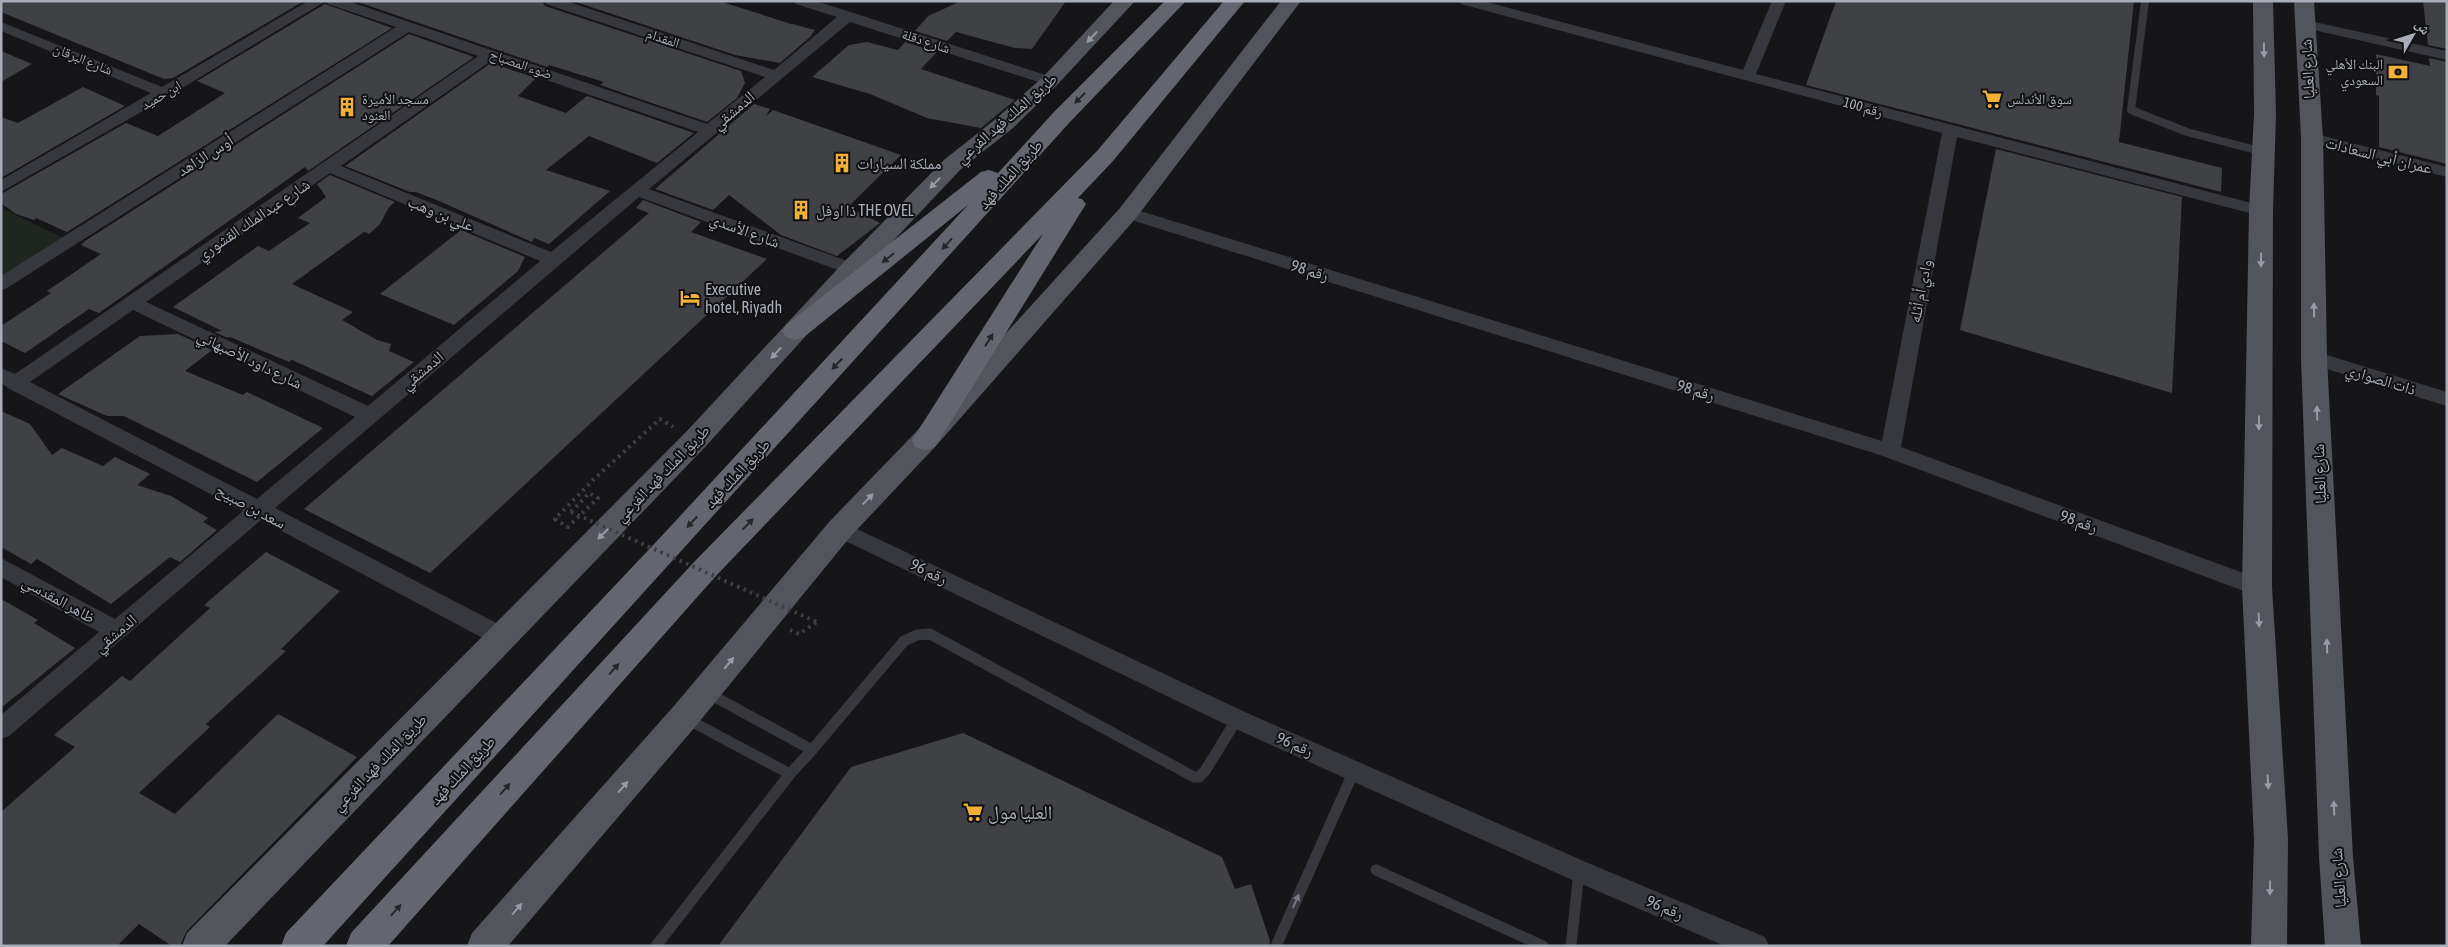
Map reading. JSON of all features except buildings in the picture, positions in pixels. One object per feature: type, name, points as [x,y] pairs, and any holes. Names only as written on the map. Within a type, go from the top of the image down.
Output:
[{"type":"highway","name":"طريق الملك فهد","points":[[299,946],[666,550],[1062,117],[1176,1]]},
{"type":"highway","points":[[364,946],[705,569],[1105,156],[1234,1]]},
{"type":"highway","points":[[795,331],[1062,117]]},
{"type":"highway","points":[[925,440],[1105,156]]},
{"type":"main road","name":"طريق الملك فهد الفرعي","points":[[200,946],[696,439],[852,269],[953,164],[1005,123],[1050,81],[1125,1]]},
{"type":"main road","points":[[485,946],[684,717],[840,529],[925,440],[1128,214],[1292,1]]},
{"type":"main road","points":[[2263,1],[2266,114],[2261,212],[2257,587],[2271,839],[2269,946]]},
{"type":"main road","name":"شارع العليا","points":[[2304,1],[2312,138],[2314,358],[2341,946]]},
{"type":"main road","points":[[2266,114],[2280,81],[2287,80],[2303,86],[2310,115]]},
{"type":"street","name":"ابن حميد","points":[[1,187],[319,1]]},
{"type":"street","name":"ضوء المصباح","points":[[333,1],[708,130]]},
{"type":"street","name":"المقدام","points":[[551,1],[775,75]]},
{"type":"street","name":"شارع دقلة","points":[[802,1],[1050,81]]},
{"type":"street","name":"رقم 100","points":[[1466,1],[1748,75],[1950,132],[2261,212]]},
{"type":"street","points":[[1748,75],[1779,1]]},
{"type":"street","name":"الدمشقي","points":[[1,729],[118,631],[368,415],[638,191],[708,130],[848,16]]},
{"type":"street","points":[[2305,24],[2447,56]]},
{"type":"street","name":"شارع البرقان","points":[[1,26],[164,92]]},
{"type":"street","name":"أوس الزاهد","points":[[1,284],[408,26]]},
{"type":"street","name":"شارع عبدالملك القشوري","points":[[8,379],[131,302],[490,54]]},
{"type":"street","name":"وادي أم أثله","points":[[1890,451],[1950,132]]},
{"type":"street","name":"عمران أبي السعادات","points":[[2312,138],[2447,172]]},
{"type":"street","name":"علي بن وهب","points":[[329,167],[553,260]]},
{"type":"street","name":"شارع الأسدي","points":[[638,191],[852,269]]},
{"type":"street","name":"رقم 98","points":[[1128,214],[1890,451],[2257,587]]},
{"type":"street","name":"شارع داود الأصبهاني","points":[[131,302],[368,415]]},
{"type":"street","name":"ذات الصواري","points":[[2314,358],[2447,399]]},
{"type":"street","name":"سعد بن صبيح","points":[[8,379],[502,637]]},
{"type":"street","name":"رقم 96","points":[[840,529],[1237,719],[1579,871],[1756,946]]},
{"type":"street","name":"ظاهر المقدسي","points":[[1,567],[118,631]]},
{"type":"lane","points":[[2145,1],[2131,110],[2187,132],[2264,152]]},
{"type":"lane","points":[[656,946],[790,774],[904,641],[917,635],[930,634],[1194,777],[1199,777],[1205,772],[1237,719]]},
{"type":"lane","points":[[705,692],[812,750]]},
{"type":"lane","points":[[684,717],[790,774]]},
{"type":"lane","points":[[1276,946],[1354,771]]},
{"type":"lane","points":[[1376,870],[1543,946]]},
{"type":"lane","points":[[1571,946],[1579,871]]},
{"type":"path","points":[[696,439],[660,419],[593,480],[555,519],[568,527],[598,498],[589,493],[571,512],[817,622],[799,634],[788,629],[794,623]]},
{"type":"path","points":[[799,616],[805,610]]},
{"type":"shaded area","points":[[1,208],[66,239],[1,280]]},
{"type":"place","name":"البنك الأهلي السعودي","points":[[2398,72]]},
{"type":"place","name":"سوق الأندلس","points":[[1992,99]]},
{"type":"place","name":"مسجد الأميرة العنود","points":[[347,107]]},
{"type":"place","name":"مملكة السيارات","points":[[842,163]]},
{"type":"place","name":"ذا اوفل THE OVEL","points":[[801,210]]},
{"type":"place","name":"Executive hotel, Riyadh","points":[[690,298]]},
{"type":"place","name":"العليا مول","points":[[973,812]]}]
